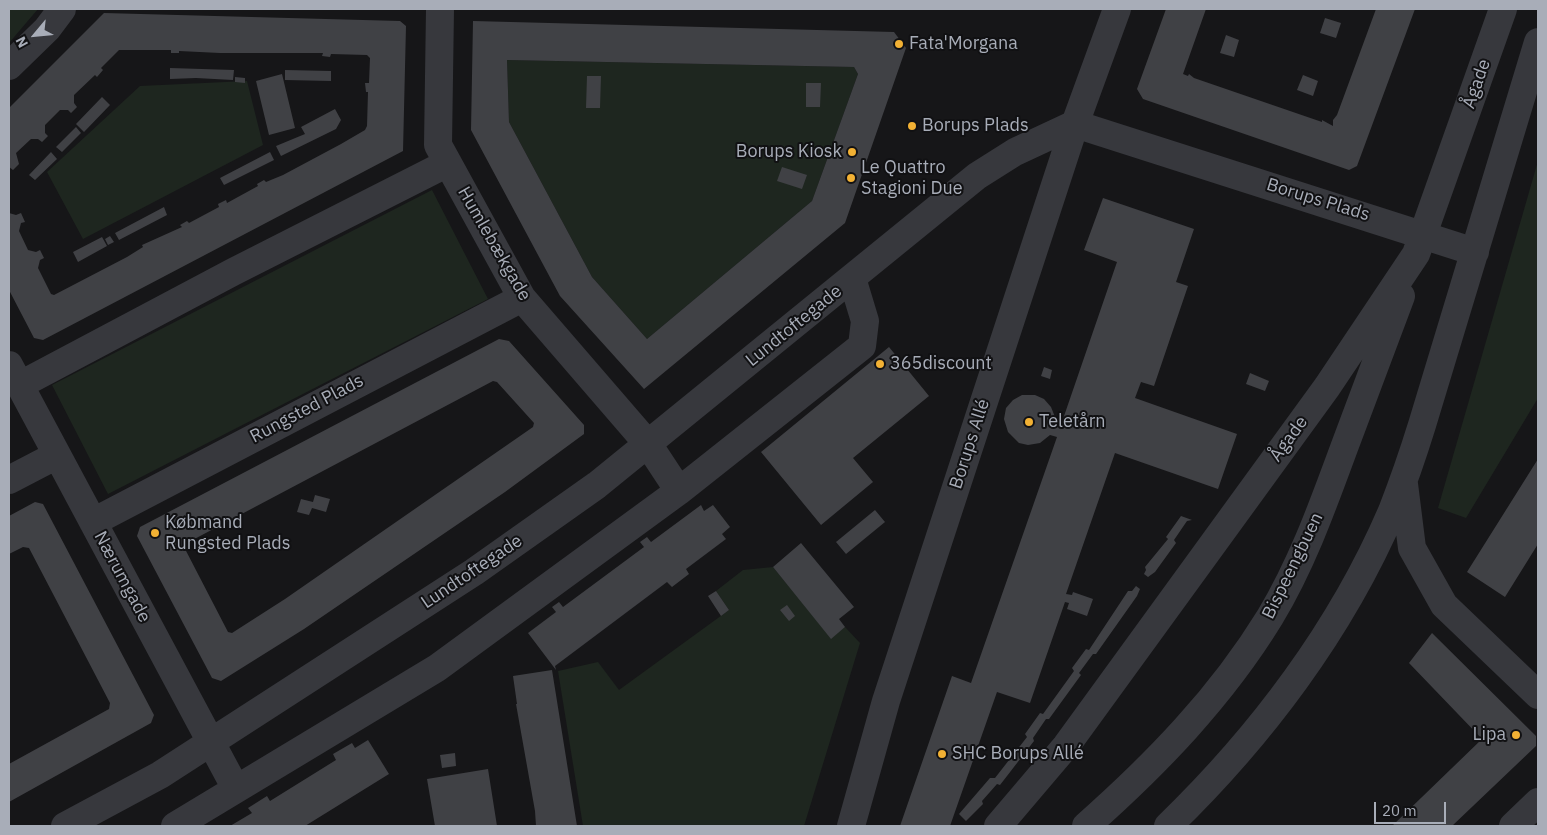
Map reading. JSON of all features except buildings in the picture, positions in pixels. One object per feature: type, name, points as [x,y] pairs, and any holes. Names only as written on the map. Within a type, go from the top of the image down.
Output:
[{"type":"street","points":[[9,66],[47,29],[62,9]]},
{"type":"street","name":"Humlebækgade","points":[[440,9],[438,145],[522,298],[648,444],[679,491]]},
{"type":"street","name":"Borups Allé","points":[[851,826],[886,701],[1075,124],[1118,9]]},
{"type":"street","name":"Ågade","points":[[998,826],[1005,821],[1072,738],[1327,387],[1420,244],[1503,9]]},
{"type":"street","points":[[1168,826],[1225,766],[1300,672],[1329,628],[1379,539],[1403,483],[1538,42]]},
{"type":"street","name":"Borups Plads","points":[[1075,124],[1420,244],[1475,252]]},
{"type":"street","name":"Lundtoftegade","points":[[65,826],[160,776],[211,741],[474,572],[597,485],[977,176],[1015,152],[1075,124]]},
{"type":"street","points":[[14,375],[233,272],[448,163]]},
{"type":"street","name":"Bispeengbuen","points":[[1086,826],[1122,795],[1168,748],[1215,695],[1246,655],[1270,616],[1313,531],[1420,244]]},
{"type":"street","name":"Lundtoftegade","points":[[175,826],[437,668],[679,491],[862,346],[865,322],[852,278]]},
{"type":"street","name":"Rungsted Plads","points":[[93,522],[522,298]]},
{"type":"street","name":"Nærumgade","points":[[14,375],[236,789]]},
{"type":"street","points":[[9,480],[57,455]]},
{"type":"street","points":[[1403,483],[1412,548],[1444,605],[1538,696]]},
{"type":"street","points":[[1513,826],[1538,802]]},
{"type":"shaded area","points":[[9,9],[38,9],[9,43]]},
{"type":"shaded area","points":[[507,60],[854,67],[858,74],[812,201],[647,339],[592,277],[509,122]]},
{"type":"shaded area","points":[[247,81],[263,145],[83,239],[47,172],[140,86]]},
{"type":"shaded area","points":[[1538,161],[1538,398],[1466,518],[1438,508]]},
{"type":"shaded area","points":[[432,190],[488,299],[108,494],[52,385]]},
{"type":"shaded area","points":[[773,567],[831,638],[845,627],[860,643],[804,826],[583,826],[558,671],[598,662],[619,690],[729,610],[716,591],[743,570]]},
{"type":"place","name":"Fata'Morgana","points":[[899,44]]},
{"type":"place","name":"Borups Plads","points":[[912,126]]},
{"type":"place","name":"Borups Kiosk","points":[[852,152]]},
{"type":"place","name":"Le Quattro Stagioni Due","points":[[851,178]]},
{"type":"place","name":"365discount","points":[[880,364]]},
{"type":"place","name":"Teletårn","points":[[1029,422]]},
{"type":"place","name":"Købmand Rungsted Plads","points":[[155,533]]},
{"type":"place","name":"Lipa","points":[[1516,735]]},
{"type":"place","name":"SHC Borups Allé","points":[[942,754]]}]
